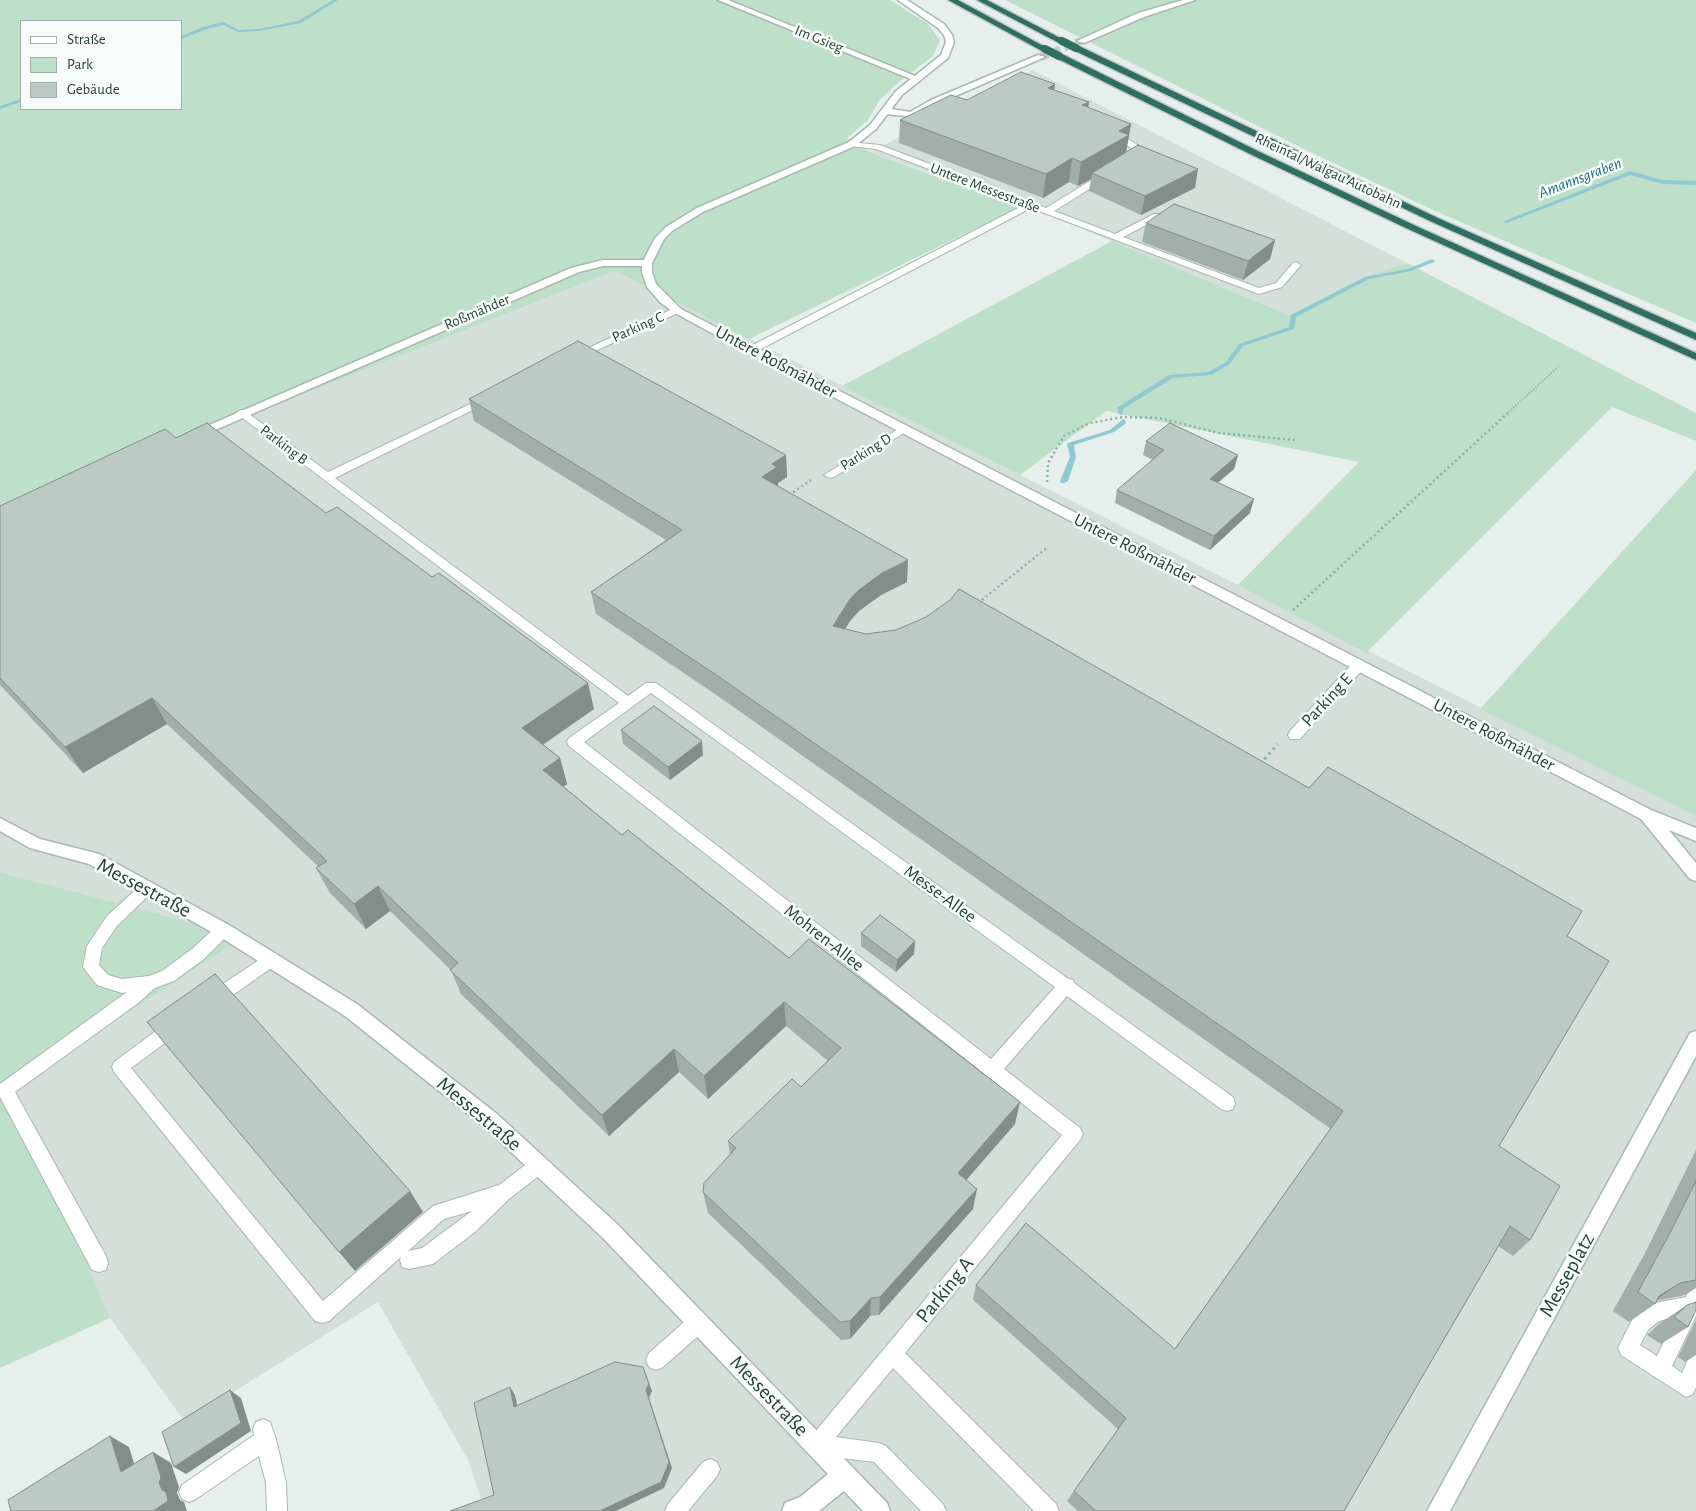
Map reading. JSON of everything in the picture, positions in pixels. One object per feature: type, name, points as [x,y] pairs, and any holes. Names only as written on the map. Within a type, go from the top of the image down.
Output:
[{"type":"highway","name":"Rheintal/Walgau Autobahn","points":[[952,0],[1043,53],[1059,56],[1257,154],[1411,227],[1696,357]]},
{"type":"highway","name":"Rheintal/Walgau Autobahn","points":[[981,0],[1062,41],[1078,44],[1426,216],[1696,336]]},
{"type":"street","name":"Im Gsieg","points":[[722,0],[916,78]]},
{"type":"street","points":[[647,263],[660,238],[669,229],[691,216],[852,144],[872,127],[899,93],[945,56],[950,42],[942,26],[902,0]]},
{"type":"street","points":[[1078,44],[1141,16],[1191,0]]},
{"type":"street","points":[[886,111],[913,118],[934,102],[1043,53]]},
{"type":"street","name":"Roßmähder","points":[[188,438],[241,413],[575,270],[603,263],[647,263]]},
{"type":"street","name":"Untere Roßmähder","points":[[647,263],[652,285],[664,300],[677,310],[1046,504],[1645,814],[1696,836]]},
{"type":"street","name":"Untere Roßmähder","points":[[1645,814],[1696,874]]},
{"type":"street","name":"Messestraße","points":[[0,824],[36,844],[93,859],[223,930],[352,1010],[490,1120],[610,1231],[878,1511]]},
{"type":"street","name":"Messeplatz","points":[[1438,1511],[1696,1039]]},
{"type":"street","points":[[793,1511],[806,1506],[826,1492],[844,1475]]},
{"type":"lane","points":[[1102,128],[1145,152],[1129,162]]},
{"type":"lane","name":"Untere Messestraße","points":[[852,144],[877,147],[1259,291],[1279,285],[1296,265]]},
{"type":"lane","points":[[1047,211],[1112,172]]},
{"type":"lane","points":[[751,350],[1031,205]]},
{"type":"lane","points":[[1117,236],[1158,216]]},
{"type":"lane","name":"Parking C","points":[[564,362],[677,310]]},
{"type":"lane","points":[[328,477],[494,396]]},
{"type":"lane","name":"Parking B","points":[[241,413],[628,703]]},
{"type":"lane","name":"Parking D","points":[[830,475],[903,429]]},
{"type":"lane","name":"Parking E","points":[[1295,735],[1360,665]]},
{"type":"lane","name":"Messe-Allee","points":[[628,703],[651,686],[1067,985],[1227,1103]]},
{"type":"lane","name":"Mohren-Allee","points":[[628,703],[574,742],[1074,1134]]},
{"type":"lane","points":[[147,888],[112,921],[95,946],[91,967],[103,980],[122,986],[149,983],[168,976],[223,930]]},
{"type":"lane","points":[[201,1007],[242,981],[270,959]]},
{"type":"lane","points":[[99,1263],[5,1090],[131,999],[149,983]]},
{"type":"lane","points":[[992,1070],[1067,985]]},
{"type":"lane","points":[[186,1018],[120,1066],[322,1314],[439,1212],[504,1192]]},
{"type":"lane","name":"Parking A","points":[[817,1446],[1074,1134]]},
{"type":"lane","points":[[409,1260],[426,1257],[469,1226],[504,1192],[539,1165]]},
{"type":"lane","points":[[1660,1370],[1694,1301]]},
{"type":"lane","points":[[1694,1301],[1655,1312],[1641,1323],[1628,1348],[1686,1387],[1696,1364]]},
{"type":"lane","points":[[656,1360],[698,1322]]},
{"type":"lane","points":[[892,1354],[1050,1511]]},
{"type":"lane","points":[[190,1492],[265,1434],[276,1483],[277,1511]]},
{"type":"lane","points":[[817,1446],[878,1453],[936,1511]]},
{"type":"lane","points":[[675,1511],[710,1469]]},
{"type":"path","points":[[1278,624],[1558,367]]},
{"type":"path","points":[[1046,504],[1048,463],[1064,436],[1090,423],[1123,416],[1159,418],[1218,433],[1295,440]]},
{"type":"path","points":[[978,603],[1048,547]]},
{"type":"shaded area","points":[[1032,70],[1407,263],[1364,277],[1289,315],[1037,210],[870,152]]},
{"type":"shaded area","points":[[615,271],[1696,816],[1696,1511],[485,1511],[468,1460],[378,1302],[185,1422],[110,1318],[13,1089],[243,938],[0,872],[0,523],[263,410]]},
{"type":"green space","points":[[0,0],[890,0],[927,23],[940,40],[933,56],[899,82],[879,101],[868,120],[847,138],[870,152],[1020,207],[749,339],[615,271],[263,410],[0,523]]},
{"type":"green space","points":[[1005,0],[1696,0],[1696,323],[1435,211],[1306,150]]},
{"type":"green space","points":[[1112,241],[1289,315],[1364,277],[1407,263],[1696,413],[1696,441],[1612,407],[1366,653],[1238,585],[1359,462],[1106,411],[1020,475],[842,386]]},
{"type":"green space","points":[[1696,470],[1696,816],[1480,709]]},
{"type":"green space","points":[[0,872],[244,937],[14,1088],[110,1318],[0,1368]]},
{"type":"building","points":[[1021,72],[1055,84],[1048,88],[1089,102],[1082,105],[1131,124],[1119,131],[1129,135],[1081,162],[1072,158],[1046,174],[900,120],[951,95],[967,100]]},
{"type":"building","points":[[1138,145],[1198,169],[1145,196],[1092,173]]},
{"type":"building","points":[[1174,204],[1275,240],[1248,261],[1146,223]]},
{"type":"building","points":[[578,341],[786,455],[772,464],[777,467],[762,477],[908,560],[882,573],[859,590],[850,599],[833,626],[866,634],[896,630],[926,617],[950,600],[959,589],[1309,788],[1328,767],[1582,911],[1567,936],[1609,961],[1499,1146],[1560,1186],[1530,1240],[1510,1226],[1344,1511],[1096,1511],[1074,1491],[1126,1418],[976,1285],[1026,1223],[1175,1349],[1343,1111],[715,674],[591,592],[682,530],[469,399]]},
{"type":"building","points":[[207,423],[326,513],[337,507],[432,577],[439,573],[588,683],[522,728],[560,758],[543,770],[622,835],[628,830],[789,958],[809,939],[1020,1102],[958,1173],[977,1189],[880,1297],[871,1298],[850,1321],[840,1322],[703,1192],[704,1183],[736,1148],[728,1141],[792,1079],[801,1087],[841,1048],[784,1002],[704,1076],[674,1049],[602,1115],[450,970],[458,963],[378,886],[354,904],[316,868],[327,861],[152,698],[65,747],[0,678],[0,506],[165,429],[176,438]]},
{"type":"building","points":[[1170,423],[1238,455],[1210,479],[1254,499],[1214,536],[1117,490],[1164,450],[1146,441]]},
{"type":"building","points":[[654,706],[702,741],[668,767],[621,730]]},
{"type":"building","points":[[880,915],[915,941],[897,960],[861,933]]},
{"type":"building","points":[[215,974],[410,1191],[339,1252],[147,1022]]},
{"type":"building","points":[[1696,1181],[1696,1280],[1680,1283],[1659,1296],[1655,1304],[1638,1292]]},
{"type":"building","points":[[1696,1302],[1696,1310],[1688,1327],[1674,1317],[1687,1305]]},
{"type":"building","points":[[615,1362],[643,1367],[649,1384],[646,1390],[669,1462],[661,1482],[600,1511],[450,1511],[494,1495],[474,1403],[510,1387],[514,1407]]},
{"type":"building","points":[[230,1390],[241,1423],[174,1467],[162,1432]]},
{"type":"building","points":[[110,1436],[121,1472],[153,1452],[161,1477],[159,1483],[162,1490],[166,1492],[168,1501],[153,1511],[11,1511],[8,1500]]},
{"type":"waterway","points":[[182,38],[223,23],[238,31],[259,30],[299,22],[336,0]]},
{"type":"waterway","points":[[0,108],[20,100]]},
{"type":"waterway","name":"Amannsgraben","points":[[1505,222],[1630,173],[1663,182],[1696,183]]},
{"type":"waterway","points":[[1121,413],[1120,408],[1171,376],[1209,374],[1228,363],[1241,345],[1292,328],[1293,316],[1367,278],[1409,270],[1432,261]]},
{"type":"waterway","points":[[1064,481],[1073,457],[1070,444],[1112,431],[1123,421]]},
{"type":"tunnel","points":[[1041,57],[1081,41]]}]
